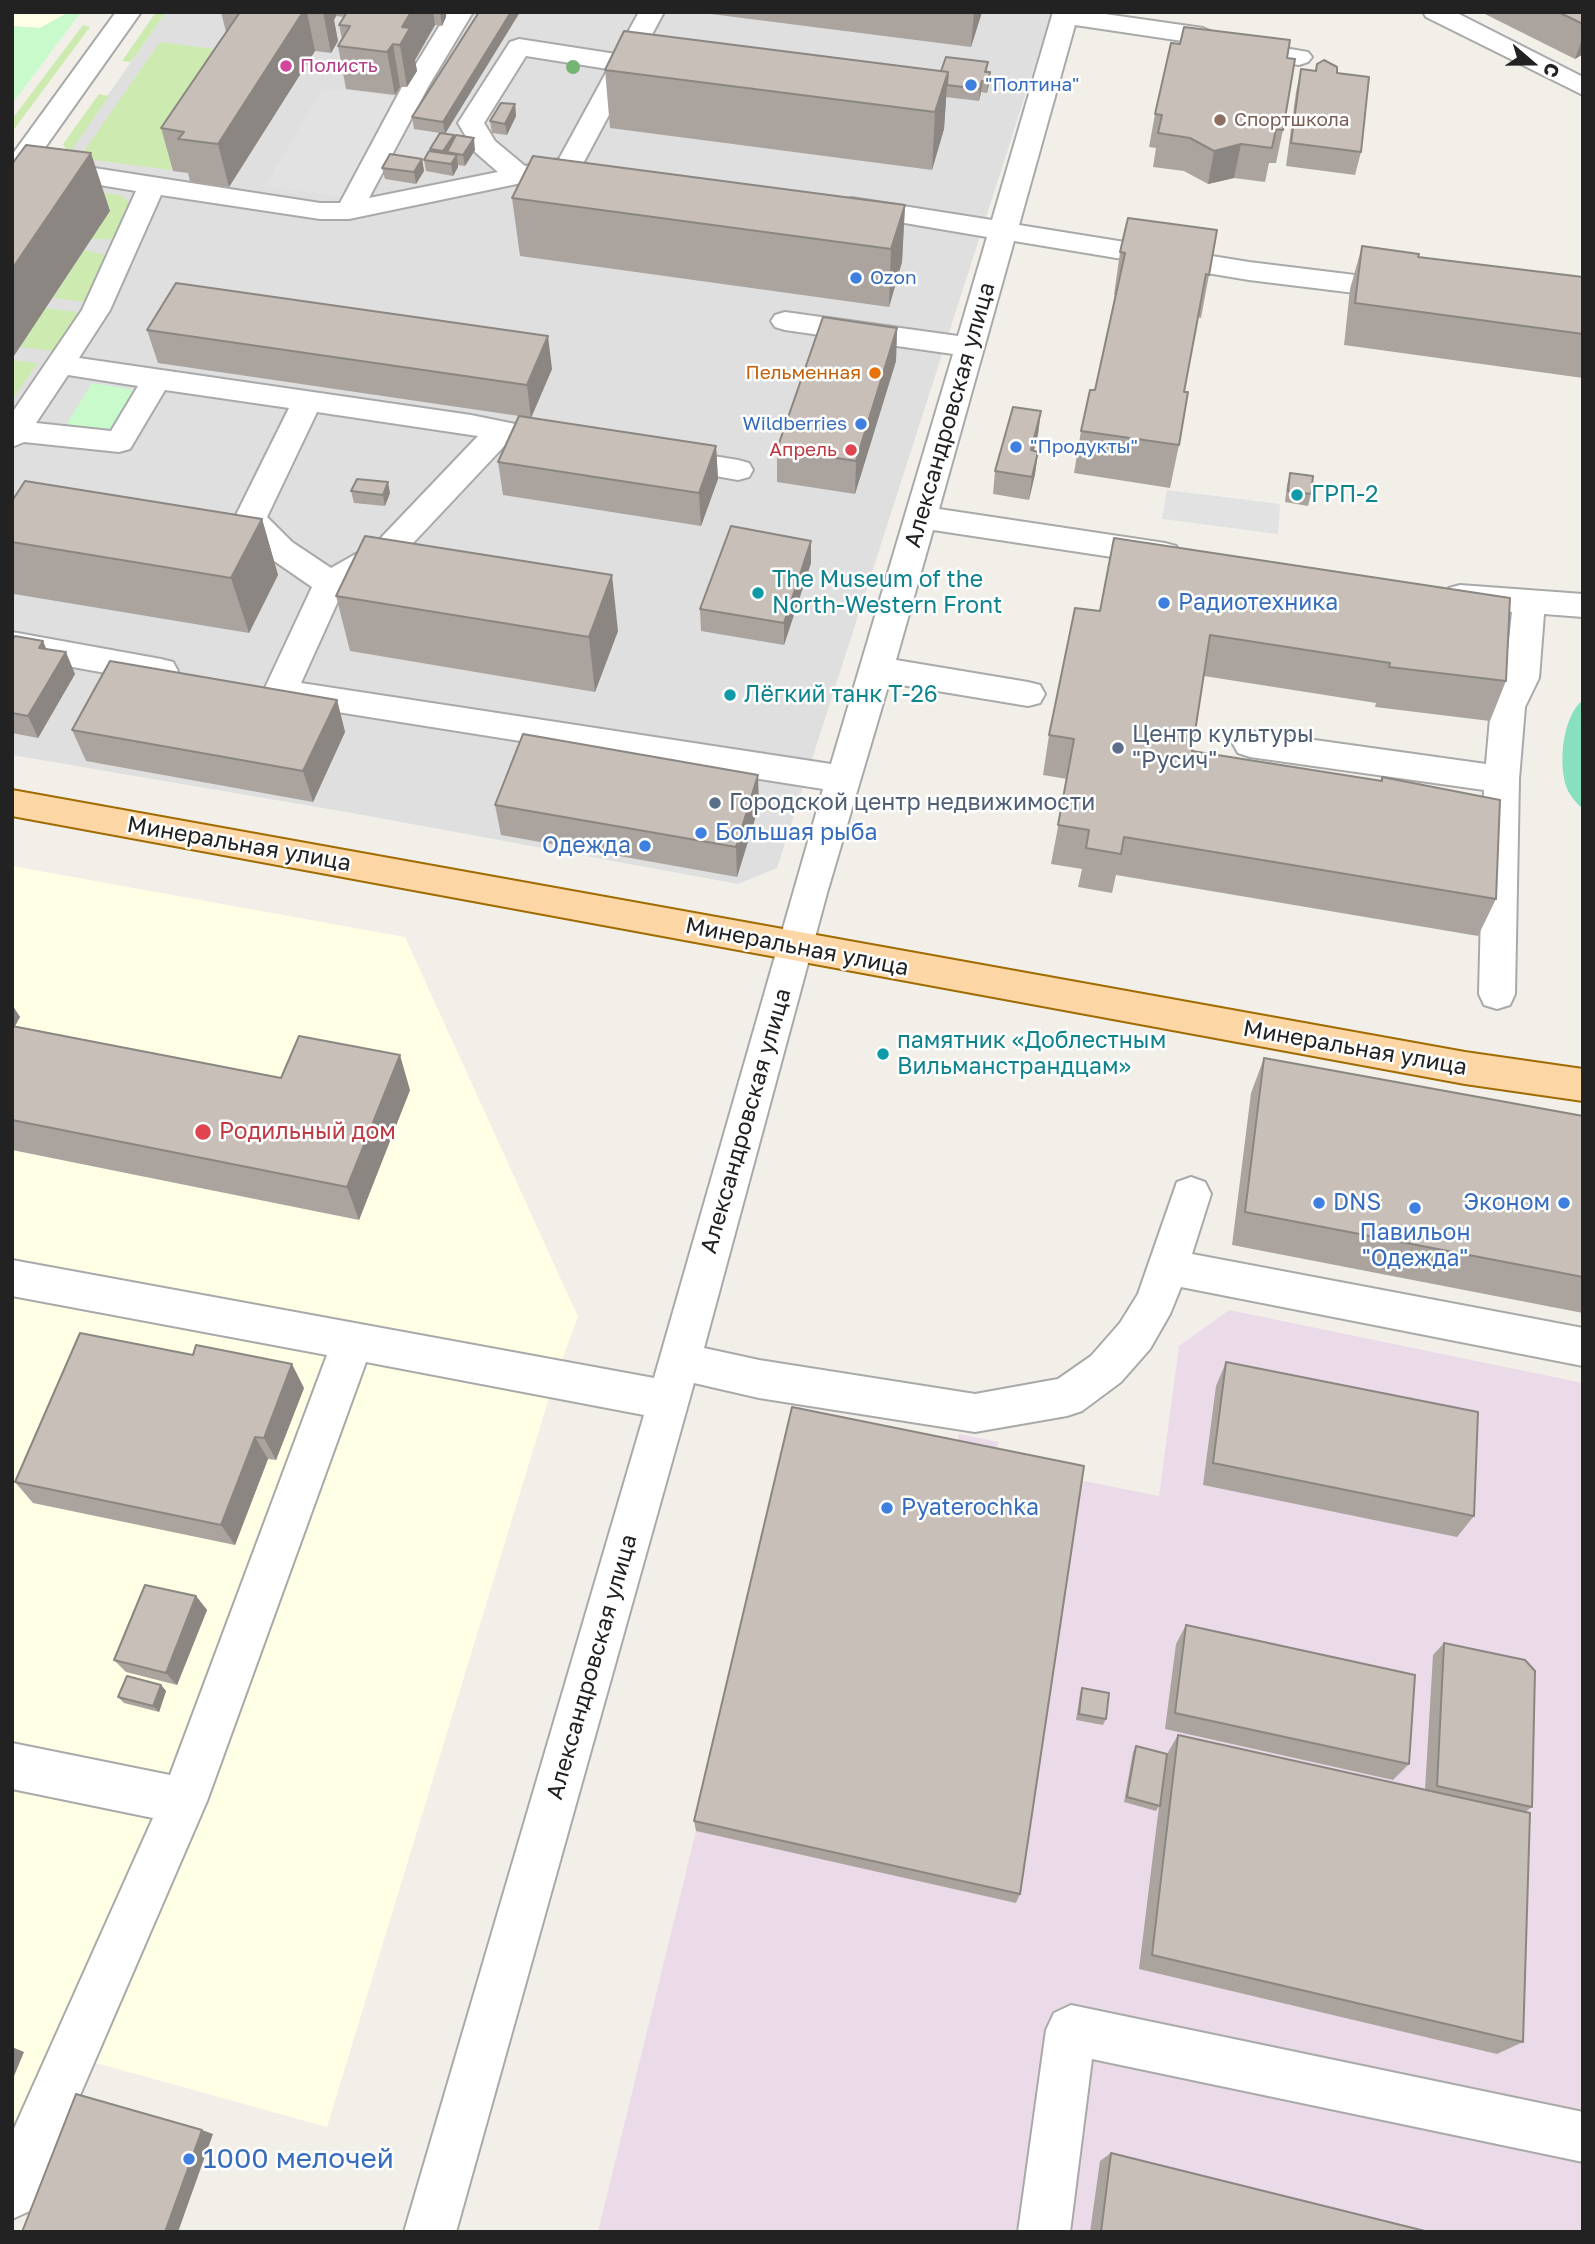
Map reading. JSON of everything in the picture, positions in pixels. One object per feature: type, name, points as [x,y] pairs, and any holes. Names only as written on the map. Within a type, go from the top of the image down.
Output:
[{"type":"main road","name":"Минеральная улица","points":[[12,803],[1438,1064],[1583,1085]]},
{"type":"street","points":[[129,12],[16,169],[320,211],[349,211],[569,164],[596,169]]},
{"type":"street","points":[[349,211],[415,87],[461,12]]},
{"type":"street","points":[[569,164],[650,14],[619,12]]},
{"type":"street","points":[[1435,12],[1583,87]]},
{"type":"street","points":[[1065,14],[1203,36],[1218,45],[1299,57]]},
{"type":"street","name":"Александровская улица","points":[[430,2232],[674,1381],[795,947],[1065,14]]},
{"type":"street","points":[[520,176],[484,146],[471,124],[519,47],[622,63]]},
{"type":"street","points":[[152,186],[100,304],[15,435],[119,443],[157,379]]},
{"type":"street","points":[[827,202],[1249,271],[1431,294]]},
{"type":"street","points":[[785,321],[970,347]]},
{"type":"street","points":[[61,365],[308,400],[590,447]]},
{"type":"street","points":[[308,400],[250,519],[281,550],[330,583]]},
{"type":"street","points":[[500,432],[388,550],[330,583],[267,690],[844,779]]},
{"type":"street","points":[[630,453],[738,470]]},
{"type":"street","points":[[921,517],[1200,559]]},
{"type":"street","points":[[1431,592],[1529,604],[1583,606]]},
{"type":"street","points":[[1497,994],[1502,779],[1508,708],[1522,678],[1529,604]]},
{"type":"street","points":[[12,644],[187,676]]},
{"type":"street","points":[[877,669],[1028,694]]},
{"type":"street","points":[[1250,744],[1502,779]]},
{"type":"street","points":[[12,1278],[353,1340],[674,1381],[772,1381],[975,1413],[1067,1397],[1106,1370],[1135,1336],[1156,1301],[1191,1194]]},
{"type":"street","points":[[1168,1267],[1583,1347]]},
{"type":"street","points":[[12,2193],[184,1801],[353,1340]]},
{"type":"street","points":[[12,1766],[184,1801]]},
{"type":"street","points":[[1044,2232],[1071,2030],[1583,2137]]},
{"type":"shaded area","points":[[12,12],[69,12],[40,28],[12,26]]},
{"type":"shaded area","points":[[166,12],[1052,12],[777,868],[738,884],[352,813],[12,755],[12,232]]},
{"type":"shaded area","points":[[323,88],[397,97],[341,197],[265,186]]},
{"type":"shaded area","points":[[1167,490],[1280,504],[1278,534],[1162,519]]},
{"type":"shaded area","points":[[12,866],[405,937],[578,1317],[555,1378],[327,2127],[82,2059],[12,2221]]},
{"type":"shaded area","points":[[1229,1310],[1583,1383],[1583,2232],[598,2232],[696,1831],[955,1455],[959,1434],[998,1442],[994,1463],[1159,1496],[1179,1346]]},
{"type":"green space","points":[[69,12],[81,12],[12,104],[12,26],[40,28]]},
{"type":"green space","points":[[156,12],[166,12],[131,62],[122,61]]},
{"type":"green space","points":[[83,25],[90,27],[12,132],[12,119]]},
{"type":"green space","points":[[160,42],[246,53],[170,170],[79,158]]},
{"type":"green space","points":[[99,94],[109,96],[69,154],[63,144]]},
{"type":"green space","points":[[59,186],[120,195],[128,201],[129,210],[113,239],[91,239]]},
{"type":"green space","points":[[84,250],[106,255],[85,302],[53,298]]},
{"type":"green space","points":[[45,308],[76,312],[78,315],[53,351],[20,347]]},
{"type":"green space","points":[[12,360],[38,363],[12,400]]},
{"type":"green space","points":[[92,383],[136,390],[110,432],[66,425]]},
{"type":"green space","points":[[1583,700],[1583,809],[1568,791],[1562,756],[1570,718]]},
{"type":"building","points":[[240,12],[303,12],[218,144],[178,139],[184,132],[161,128]]},
{"type":"building","points":[[347,12],[411,12],[402,27],[410,28],[400,45],[393,44],[387,52],[338,46],[350,26],[339,25]]},
{"type":"building","points":[[479,12],[511,12],[443,122],[412,117]]},
{"type":"building","points":[[1558,12],[1583,12],[1583,24]]},
{"type":"building","name":"Спортшкола","points":[[1184,27],[1290,40],[1287,58],[1295,59],[1283,130],[1276,129],[1272,148],[1241,144],[1214,151],[1190,138],[1158,133],[1162,115],[1155,114],[1171,43],[1180,44]]},
{"type":"building","points":[[624,31],[948,72],[935,112],[605,70]]},
{"type":"building","points":[[946,57],[988,62],[985,72],[990,72],[988,81],[982,81],[980,89],[947,85],[948,72],[941,71]]},
{"type":"building","points":[[1324,60],[1337,67],[1337,73],[1369,77],[1361,152],[1291,143],[1301,69],[1316,71],[1317,64]]},
{"type":"building","points":[[501,103],[515,104],[505,124],[490,121]]},
{"type":"building","points":[[440,133],[454,135],[443,151],[430,149]]},
{"type":"building","points":[[456,135],[474,138],[463,155],[447,152]]},
{"type":"building","points":[[26,145],[91,153],[12,269],[12,164]]},
{"type":"building","points":[[429,151],[457,155],[451,164],[424,160]]},
{"type":"building","points":[[390,154],[422,159],[414,172],[382,168]]},
{"type":"building","points":[[533,156],[905,205],[891,249],[512,198]]},
{"type":"building","points":[[1128,218],[1217,230],[1184,392],[1188,392],[1179,445],[1081,431],[1090,390],[1095,390],[1125,253],[1120,252]]},
{"type":"building","points":[[1362,246],[1419,254],[1418,257],[1583,277],[1583,334],[1355,303]]},
{"type":"building","points":[[176,283],[548,336],[527,385],[147,330]]},
{"type":"building","points":[[823,317],[897,328],[856,461],[777,449]]},
{"type":"building","points":[[1013,407],[1041,411],[1031,450],[1038,452],[1032,477],[995,471]]},
{"type":"building","points":[[519,416],[716,446],[699,493],[498,462]]},
{"type":"building","points":[[1290,473],[1313,476],[1311,494],[1288,491]]},
{"type":"building","points":[[357,479],[388,482],[383,495],[351,491]]},
{"type":"building","points":[[25,481],[262,519],[231,578],[12,542],[12,501]]},
{"type":"building","name":"The Museum of the North-Western Front","points":[[731,526],[811,541],[784,623],[700,609]]},
{"type":"building","points":[[365,536],[612,575],[589,637],[336,596]]},
{"type":"building","name":"Центр культуры \"Русич\"","points":[[1114,538],[1510,598],[1506,681],[1389,667],[1390,663],[1210,635],[1192,751],[1382,781],[1382,777],[1500,800],[1496,899],[1124,837],[1121,854],[1086,848],[1089,830],[1058,825],[1074,739],[1049,735],[1075,608],[1100,611]]},
{"type":"building","points":[[15,636],[43,641],[39,648],[66,652],[28,716],[12,713],[12,640]]},
{"type":"building","points":[[110,661],[337,700],[303,771],[72,730]]},
{"type":"building","points":[[523,734],[758,775],[736,847],[495,805]]},
{"type":"building","name":"Родильный дом","points":[[12,1026],[281,1078],[299,1036],[400,1055],[347,1187],[12,1120]]},
{"type":"building","points":[[1264,1058],[1583,1116],[1583,1277],[1245,1212]]},
{"type":"building","points":[[80,1333],[193,1355],[196,1345],[292,1364],[264,1438],[255,1437],[221,1525],[15,1482]]},
{"type":"building","points":[[1226,1362],[1478,1412],[1474,1516],[1213,1463]]},
{"type":"building","points":[[792,1407],[1084,1466],[1020,1894],[694,1821]]},
{"type":"building","points":[[145,1585],[196,1596],[166,1673],[114,1660]]},
{"type":"building","points":[[1186,1625],[1415,1675],[1409,1764],[1175,1713]]},
{"type":"building","points":[[1444,1643],[1525,1660],[1535,1671],[1532,1807],[1437,1786]]},
{"type":"building","points":[[127,1676],[161,1685],[153,1706],[118,1697]]},
{"type":"building","points":[[1082,1688],[1109,1693],[1106,1719],[1079,1714]]},
{"type":"building","points":[[1178,1735],[1530,1813],[1523,2042],[1152,1955]]},
{"type":"building","points":[[1136,1746],[1167,1754],[1160,1806],[1127,1797]]},
{"type":"building","points":[[76,2094],[202,2130],[165,2232],[22,2232]]},
{"type":"building","points":[[1111,2153],[1429,2232],[1101,2232]]},
{"type":"place","name":"Полисть","points":[[286,66]]},
{"type":"place","name":"\"Полтина\"","points":[[971,85]]},
{"type":"place","name":"Спортшкола","points":[[1220,120]]},
{"type":"place","name":"Ozon","points":[[856,278]]},
{"type":"place","name":"Пельменная","points":[[875,373]]},
{"type":"place","name":"Wildberries","points":[[861,424]]},
{"type":"place","name":"\"Продукты\"","points":[[1016,447]]},
{"type":"place","name":"Апрель","points":[[851,450]]},
{"type":"place","name":"ГРП-2","points":[[1297,495]]},
{"type":"place","name":"The Museum of the North-Western Front","points":[[758,593]]},
{"type":"place","name":"Радиотехника","points":[[1164,603]]},
{"type":"place","name":"Лёгкий танк Т-26","points":[[730,695]]},
{"type":"place","name":"Центр культуры \"Русич\"","points":[[1118,748]]},
{"type":"place","name":"Городской центр недвижимости","points":[[715,803]]},
{"type":"place","name":"Большая рыба","points":[[701,833]]},
{"type":"place","name":"Одежда","points":[[645,846]]},
{"type":"place","name":"памятник «Доблестным Вильманстрандцам»","points":[[883,1054]]},
{"type":"place","name":"Родильный дом","points":[[203,1132]]},
{"type":"place","name":"DNS","points":[[1319,1203]]},
{"type":"place","name":"Эконом","points":[[1564,1203]]},
{"type":"place","name":"Павильон \"Одежда\"","points":[[1415,1208]]},
{"type":"place","name":"Pyaterochka","points":[[887,1508]]},
{"type":"place","name":"1000 мелочей","points":[[189,2159]]}]
